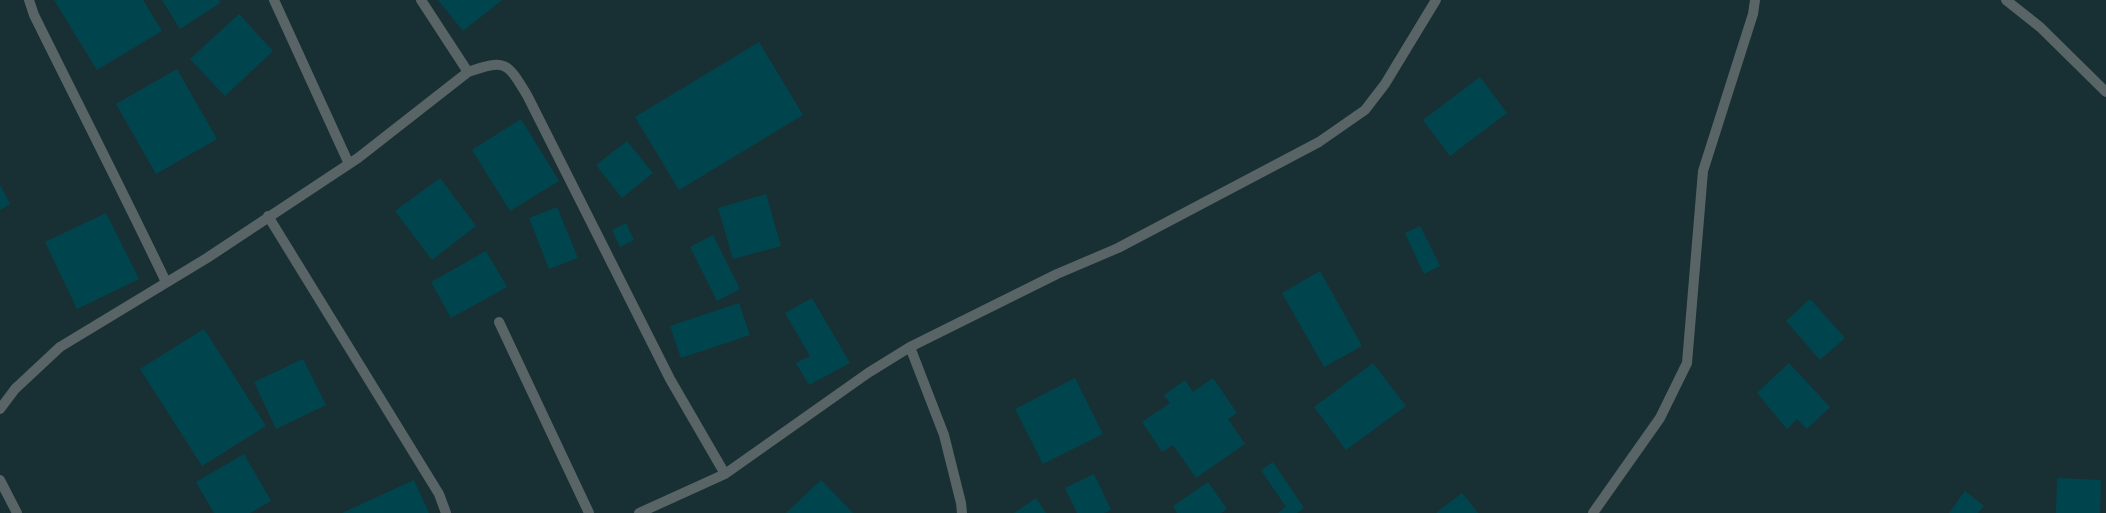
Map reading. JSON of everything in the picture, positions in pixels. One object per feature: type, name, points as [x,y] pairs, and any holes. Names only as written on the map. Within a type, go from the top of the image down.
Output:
[{"type":"street","points":[[29,0],[34,15],[95,140],[124,193],[166,282]]},
{"type":"street","points":[[274,0],[349,164]]},
{"type":"street","points":[[421,0],[468,72]]},
{"type":"street","points":[[638,513],[725,474],[868,373],[910,347],[1030,287],[1118,248],[1319,142],[1365,110],[1385,84],[1436,0]]},
{"type":"street","points":[[1593,513],[1660,418],[1687,363],[1702,171],[1753,14],[1755,0]]},
{"type":"street","points":[[2006,0],[2040,27],[2106,92]]},
{"type":"street","points":[[0,408],[15,389],[60,347],[206,258],[349,164],[425,107],[468,72],[493,64],[505,66],[515,75],[534,109],[670,379],[725,474]]},
{"type":"street","points":[[268,216],[439,494],[446,513]]},
{"type":"street","points":[[499,322],[589,513]]},
{"type":"street","points":[[910,347],[944,435],[961,503],[962,513]]},
{"type":"street","points":[[0,480],[17,513]]},
{"type":"building","points":[[54,0],[143,0],[162,31],[97,70]]},
{"type":"building","points":[[162,0],[219,0],[220,3],[180,29]]},
{"type":"building","points":[[438,0],[502,0],[463,31]]},
{"type":"building","points":[[239,14],[273,51],[225,96],[190,59]]},
{"type":"building","points":[[759,42],[803,115],[679,190],[635,117]]},
{"type":"building","points":[[177,69],[217,139],[156,174],[116,104]]},
{"type":"building","points":[[1480,77],[1507,113],[1450,156],[1423,120]]},
{"type":"building","points":[[521,119],[559,181],[510,211],[472,150]]},
{"type":"building","points":[[627,141],[653,173],[622,198],[596,165]]},
{"type":"building","points":[[440,178],[476,226],[432,260],[395,211]]},
{"type":"building","points":[[0,185],[10,204],[0,210]]},
{"type":"building","points":[[766,194],[781,246],[733,259],[718,208]]},
{"type":"building","points":[[557,207],[578,258],[549,269],[529,218]]},
{"type":"building","points":[[106,213],[139,279],[77,309],[45,242]]},
{"type":"building","points":[[626,223],[634,240],[620,247],[612,230]]},
{"type":"building","points":[[1420,226],[1440,266],[1424,274],[1405,233]]},
{"type":"building","points":[[713,235],[740,289],[717,301],[690,247]]},
{"type":"building","points":[[486,251],[507,287],[451,318],[431,282]]},
{"type":"building","points":[[1320,271],[1362,346],[1324,367],[1282,293]]},
{"type":"building","points":[[812,298],[850,363],[809,385],[796,363],[810,356],[785,313]]},
{"type":"building","points":[[1810,299],[1845,338],[1820,360],[1786,321]]},
{"type":"building","points":[[739,303],[750,335],[681,358],[670,326]]},
{"type":"building","points":[[204,329],[266,426],[202,466],[140,369]]},
{"type":"building","points":[[303,359],[326,405],[276,429],[254,382]]},
{"type":"building","points":[[1373,363],[1406,406],[1346,450],[1314,407]]},
{"type":"building","points":[[1789,363],[1830,407],[1807,429],[1797,419],[1787,429],[1757,393]]},
{"type":"building","points":[[1075,378],[1103,434],[1043,464],[1015,409]]},
{"type":"building","points":[[1213,378],[1237,413],[1228,419],[1245,444],[1196,478],[1173,445],[1162,452],[1142,422],[1170,403],[1164,395],[1185,380],[1193,392]]},
{"type":"building","points":[[244,454],[271,501],[250,513],[214,513],[196,482]]},
{"type":"building","points":[[1273,462],[1304,508],[1297,513],[1278,513],[1286,507],[1261,470]]},
{"type":"building","points":[[1094,474],[1111,510],[1104,513],[1077,513],[1065,488]]},
{"type":"building","points":[[2057,478],[2101,480],[2100,513],[2056,513]]},
{"type":"building","points":[[414,480],[429,513],[342,513]]},
{"type":"building","points":[[821,480],[853,513],[786,513]]},
{"type":"building","points":[[1208,482],[1227,509],[1221,513],[1177,513],[1173,506]]},
{"type":"building","points":[[1965,491],[1984,506],[1978,513],[1949,513]]},
{"type":"building","points":[[1462,493],[1478,513],[1436,513]]},
{"type":"building","points":[[1036,498],[1046,513],[1014,513]]}]
